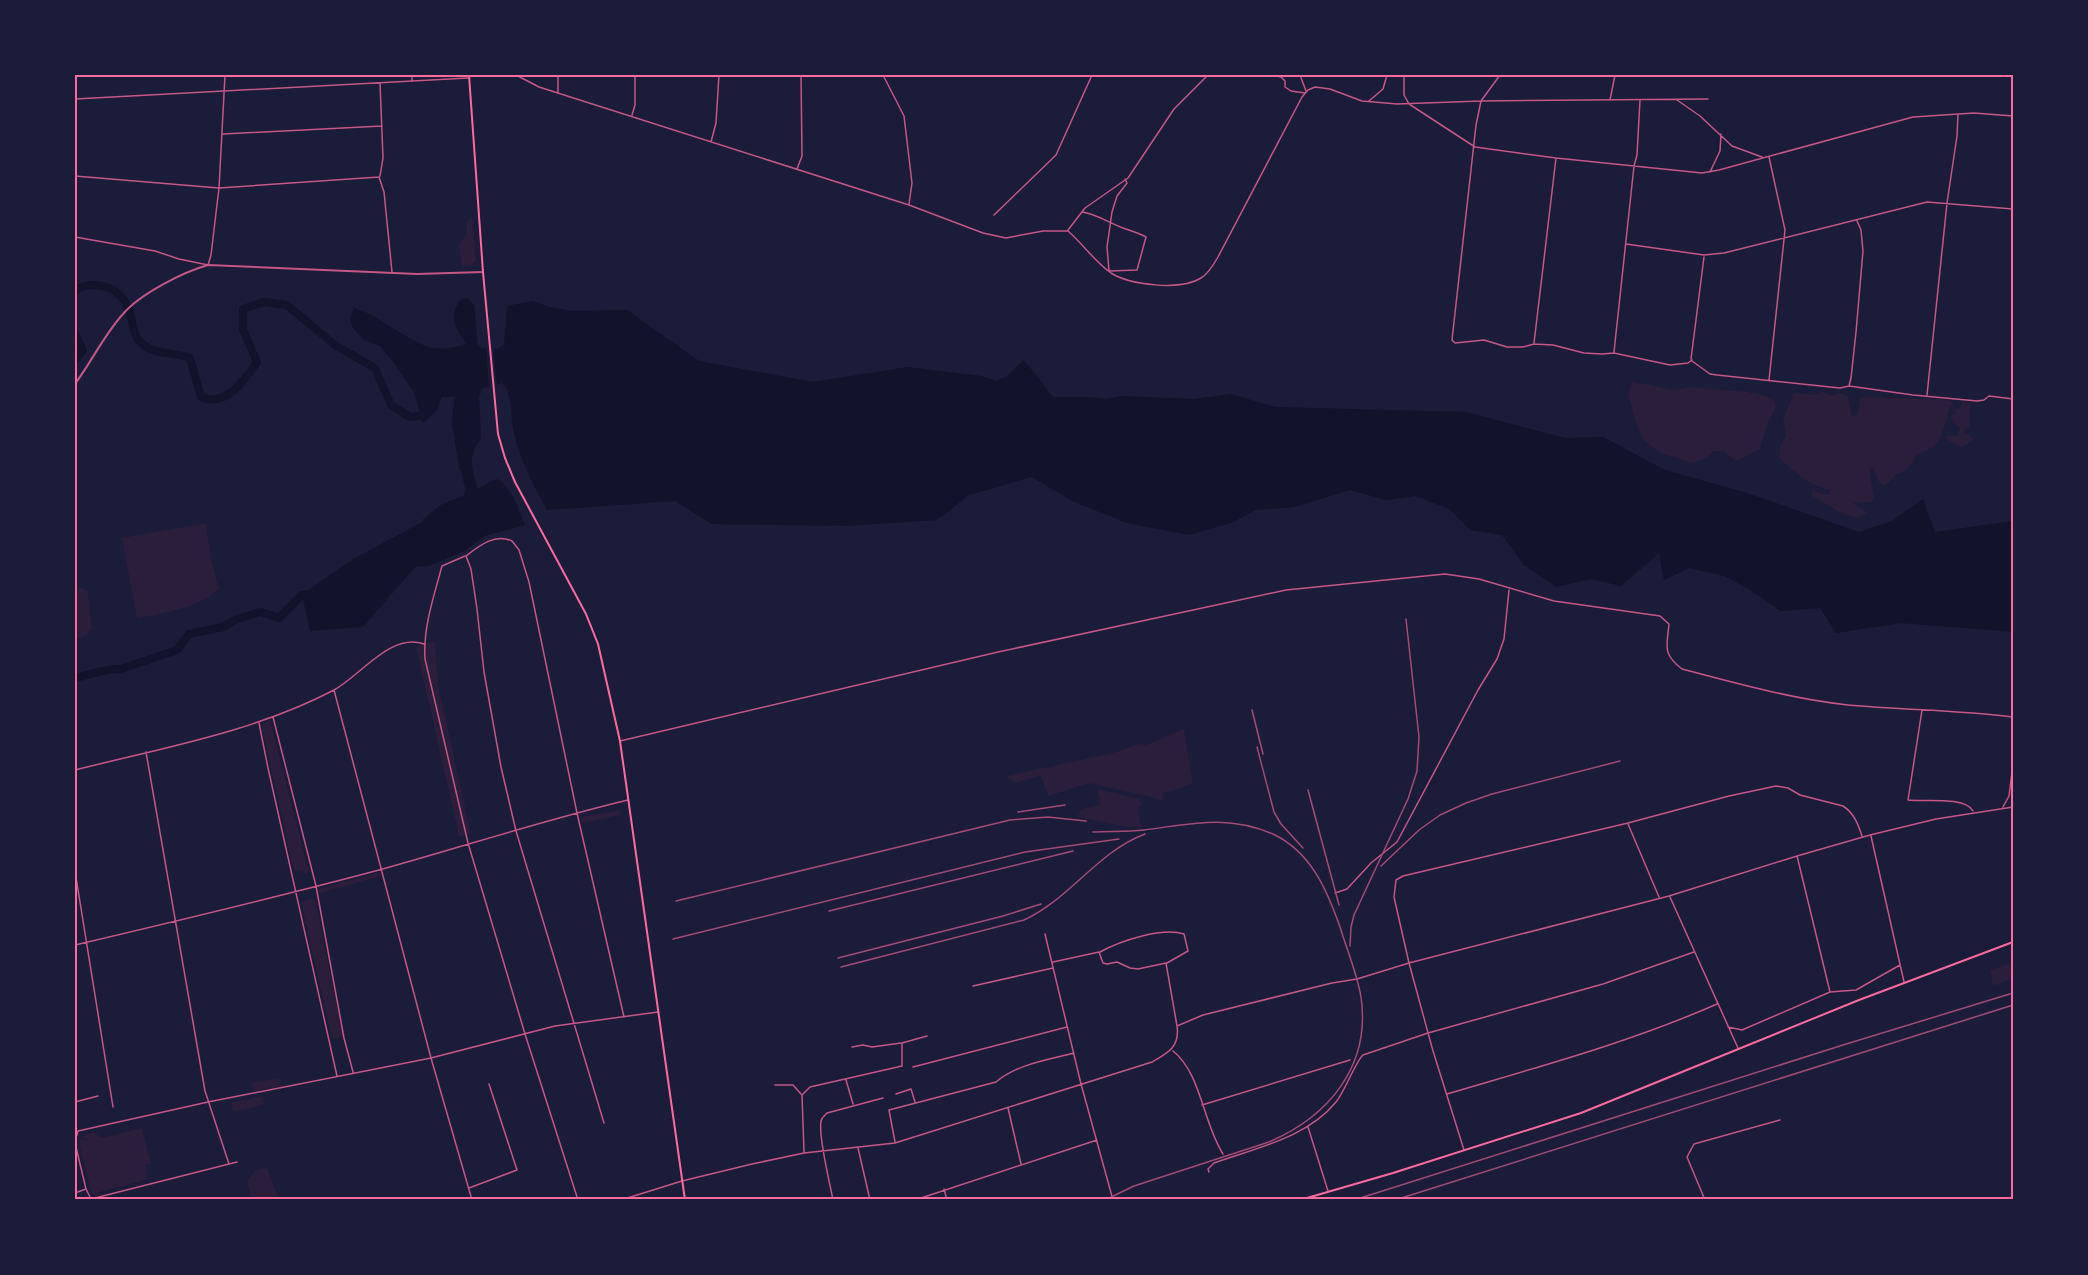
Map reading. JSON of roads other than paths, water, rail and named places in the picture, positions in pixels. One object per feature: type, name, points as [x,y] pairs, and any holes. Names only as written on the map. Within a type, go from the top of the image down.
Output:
[{"type":"main road","points":[[469,77],[483,272],[498,434],[505,459],[524,499],[586,614],[598,644],[620,741],[685,1200]]},
{"type":"main road","points":[[1300,1200],[1581,1113],[1904,982],[2013,942]]},
{"type":"street","points":[[75,384],[127,309],[184,274],[208,265],[212,255],[219,188],[225,75]]},
{"type":"street","points":[[412,75],[412,82]]},
{"type":"street","points":[[516,75],[539,87],[909,205],[983,233],[1006,238],[1043,231],[1068,231],[1109,271],[1122,279],[1167,285],[1181,285],[1203,278],[1218,257],[1302,97],[1315,87],[1369,102],[1409,104],[1708,99]]},
{"type":"street","points":[[558,75],[558,93]]},
{"type":"street","points":[[632,116],[635,75]]},
{"type":"street","points":[[711,143],[716,123],[719,75]]},
{"type":"street","points":[[797,170],[802,156],[801,75]]},
{"type":"street","points":[[883,75],[904,116],[912,183],[909,205]]},
{"type":"street","points":[[994,215],[1056,154],[1092,75]]},
{"type":"street","points":[[1068,231],[1082,212],[1125,179],[1150,147],[1174,109],[1208,75]]},
{"type":"street","points":[[1274,75],[1281,76],[1285,81],[1285,87],[1291,91],[1305,93]]},
{"type":"street","points":[[1300,75],[1305,93]]},
{"type":"street","points":[[1369,102],[1383,89],[1387,75]]},
{"type":"street","points":[[1404,75],[1404,95],[1409,104],[1474,147],[1556,158],[1709,172],[1895,120],[1929,114],[1958,113],[2013,116]]},
{"type":"street","points":[[1500,75],[1481,101],[1476,125],[1452,340],[1455,343],[1484,340],[1507,347],[1534,344],[1563,346],[1584,352],[1614,353],[1670,365],[1688,363],[1692,360]]},
{"type":"street","points":[[1610,101],[1615,75]]},
{"type":"street","points":[[75,99],[412,82],[469,77]]},
{"type":"street","points":[[380,83],[383,166],[379,177],[384,192],[392,273]]},
{"type":"street","points":[[1614,353],[1637,155],[1640,100]]},
{"type":"street","points":[[1677,100],[1700,116],[1732,146],[1762,157]]},
{"type":"street","points":[[1927,395],[1958,113]]},
{"type":"street","points":[[222,134],[382,126]]},
{"type":"street","points":[[1709,172],[1720,150],[1721,134]]},
{"type":"street","points":[[1768,156],[1785,230],[1768,381]]},
{"type":"street","points":[[1534,344],[1556,158]]},
{"type":"street","points":[[75,176],[219,188],[379,177]]},
{"type":"street","points":[[1109,271],[1107,247],[1114,203],[1127,183],[1125,179]]},
{"type":"street","points":[[1626,243],[1704,255],[1724,253],[1927,202],[2013,209]]},
{"type":"street","points":[[1082,212],[1093,214],[1146,237],[1137,270],[1109,271]]},
{"type":"street","points":[[1849,386],[1863,251],[1861,230],[1856,220]]},
{"type":"street","points":[[75,237],[155,251],[208,265],[392,273],[483,272]]},
{"type":"street","points":[[1692,360],[1704,255]]},
{"type":"street","points":[[1692,360],[1710,374],[1840,388],[1849,386],[1977,401],[1989,396],[2013,399]]},
{"type":"street","points":[[578,1200],[468,843],[425,659],[424,644],[429,611],[442,566],[466,556],[485,542],[501,538],[512,541],[519,550],[529,582],[577,813],[624,1017]]},
{"type":"street","points":[[466,556],[471,569],[484,672],[499,757],[516,831],[604,1124]]},
{"type":"street","points":[[620,741],[998,652],[1286,590],[1445,574],[1479,579],[1554,601],[1660,616],[1669,624],[1667,653],[1671,661],[1682,669],[1791,696],[1847,705],[2013,717]]},
{"type":"street","points":[[1335,893],[1347,889],[1371,863],[1397,842],[1497,659],[1504,639],[1510,589]]},
{"type":"street","points":[[75,770],[259,722],[334,690],[396,644],[415,641],[424,644]]},
{"type":"street","points":[[334,690],[431,1058],[472,1200]]},
{"type":"street","points":[[1922,709],[1908,800],[1953,801],[1971,807],[1973,813]]},
{"type":"street","points":[[272,716],[316,886],[342,1028],[354,1073]]},
{"type":"street","points":[[259,722],[338,1076]]},
{"type":"street","points":[[146,752],[207,1102],[214,1113],[229,1164]]},
{"type":"street","points":[[2002,808],[2009,796],[2013,764]]},
{"type":"street","points":[[1464,1151],[1409,963],[1395,897],[1396,880],[1403,876],[1776,786],[1843,806],[1856,820],[1863,837]]},
{"type":"street","points":[[75,945],[177,922],[382,869],[468,843],[628,800]]},
{"type":"street","points":[[1177,1026],[1203,1015],[1357,979],[1409,963],[1669,896],[1870,835],[1936,819],[2013,807]]},
{"type":"street","points":[[1628,823],[1660,897]]},
{"type":"street","points":[[1870,835],[1904,982]]},
{"type":"street","points":[[1797,856],[1830,992]]},
{"type":"street","points":[[75,871],[113,1107]]},
{"type":"street","points":[[1669,896],[1738,1048]]},
{"type":"street","points":[[1053,962],[1170,932],[1185,934],[1188,951],[1166,963],[1138,969],[1117,962],[1103,963],[1099,952]]},
{"type":"street","points":[[1045,934],[1081,1084],[1113,1200]]},
{"type":"street","points":[[1209,1172],[1208,1169],[1214,1163],[1281,1139],[1307,1126],[1336,1102],[1360,1057],[1428,1033],[1592,988],[1694,952]]},
{"type":"street","points":[[621,1200],[682,1181],[804,1153],[895,1143],[1152,1062],[1172,1050],[1177,1038],[1166,963]]},
{"type":"street","points":[[1728,1027],[1742,1030],[1830,992],[1856,990],[1900,965]]},
{"type":"street","points":[[973,986],[1054,967]]},
{"type":"street","points":[[1446,1094],[1657,1028],[1717,1004]]},
{"type":"street","points":[[237,1162],[91,1200],[86,1189],[75,1142],[78,1131],[207,1102],[431,1058],[574,1024],[659,1012]]},
{"type":"street","points":[[913,1067],[1068,1026]]},
{"type":"street","points":[[852,1047],[902,1043],[927,1036]]},
{"type":"street","points":[[802,1095],[810,1087],[902,1066],[902,1043]]},
{"type":"street","points":[[1172,1050],[1186,1063],[1215,1142],[1222,1154]]},
{"type":"street","points":[[895,1143],[889,1110],[996,1082],[1004,1075],[1035,1063],[1075,1053]]},
{"type":"street","points":[[1202,1105],[1350,1060]]},
{"type":"street","points":[[846,1079],[854,1106]]},
{"type":"street","points":[[469,1189],[517,1170],[489,1084]]},
{"type":"street","points":[[775,1085],[793,1085],[802,1095],[804,1153]]},
{"type":"street","points":[[896,1094],[911,1089],[915,1103]]},
{"type":"street","points":[[75,1102],[98,1096]]},
{"type":"street","points":[[833,1200],[824,1150],[822,1118],[827,1113],[883,1098]]},
{"type":"street","points":[[1008,1107],[1021,1164]]},
{"type":"street","points":[[1705,1200],[1687,1157],[1694,1144],[1780,1120]]},
{"type":"street","points":[[1307,1126],[1328,1192]]},
{"type":"street","points":[[915,1200],[1097,1140]]},
{"type":"street","points":[[858,1147],[870,1200]]},
{"type":"street","points":[[75,1192],[86,1189]]},
{"type":"street","points":[[944,1189],[947,1200]]},
{"type":"waterway","points":[[75,290],[95,285],[116,292],[128,307],[139,341],[155,351],[190,358],[201,397],[218,399],[226,396],[247,377],[257,362],[243,330],[243,309],[264,302],[287,305],[335,345],[375,368],[391,405],[410,417],[425,415],[427,411]]},
{"type":"waterway","points":[[75,334],[83,350],[75,360]]},
{"type":"waterway","points":[[458,402],[456,423],[463,467]]},
{"type":"waterway","points":[[426,522],[442,509],[461,501]]},
{"type":"waterway","points":[[75,678],[121,669],[177,650],[189,634],[223,627],[237,619],[261,612],[279,618],[302,595],[311,594]]},
{"type":"railway","points":[[1350,946],[1354,915],[1408,799],[1417,771],[1419,737],[1406,619]]},
{"type":"railway","points":[[1252,710],[1263,754]]},
{"type":"railway","points":[[1257,747],[1274,812],[1281,824],[1303,848]]},
{"type":"railway","points":[[1381,866],[1419,830],[1440,815],[1466,803],[1492,794],[1620,761]]},
{"type":"railway","points":[[1308,790],[1339,905]]},
{"type":"railway","points":[[1018,812],[1065,805]]},
{"type":"railway","points":[[676,901],[1010,820],[1048,817],[1086,821]]},
{"type":"railway","points":[[1093,832],[1138,831],[1193,823],[1224,822],[1256,828],[1286,842],[1298,851],[1316,873],[1329,899],[1357,979],[1361,997],[1362,1022],[1359,1045],[1352,1066],[1341,1086],[1310,1118],[1269,1142],[1134,1186],[1105,1200]]},
{"type":"railway","points":[[841,967],[1024,920],[1056,900],[1112,852],[1145,834]]},
{"type":"railway","points":[[673,939],[1025,852],[1119,839]]},
{"type":"railway","points":[[829,911],[1073,851]]},
{"type":"railway","points":[[838,958],[1003,916],[1041,904]]},
{"type":"railway","points":[[1354,1200],[2013,993]]},
{"type":"railway","points":[[1395,1200],[2013,1005]]}]
